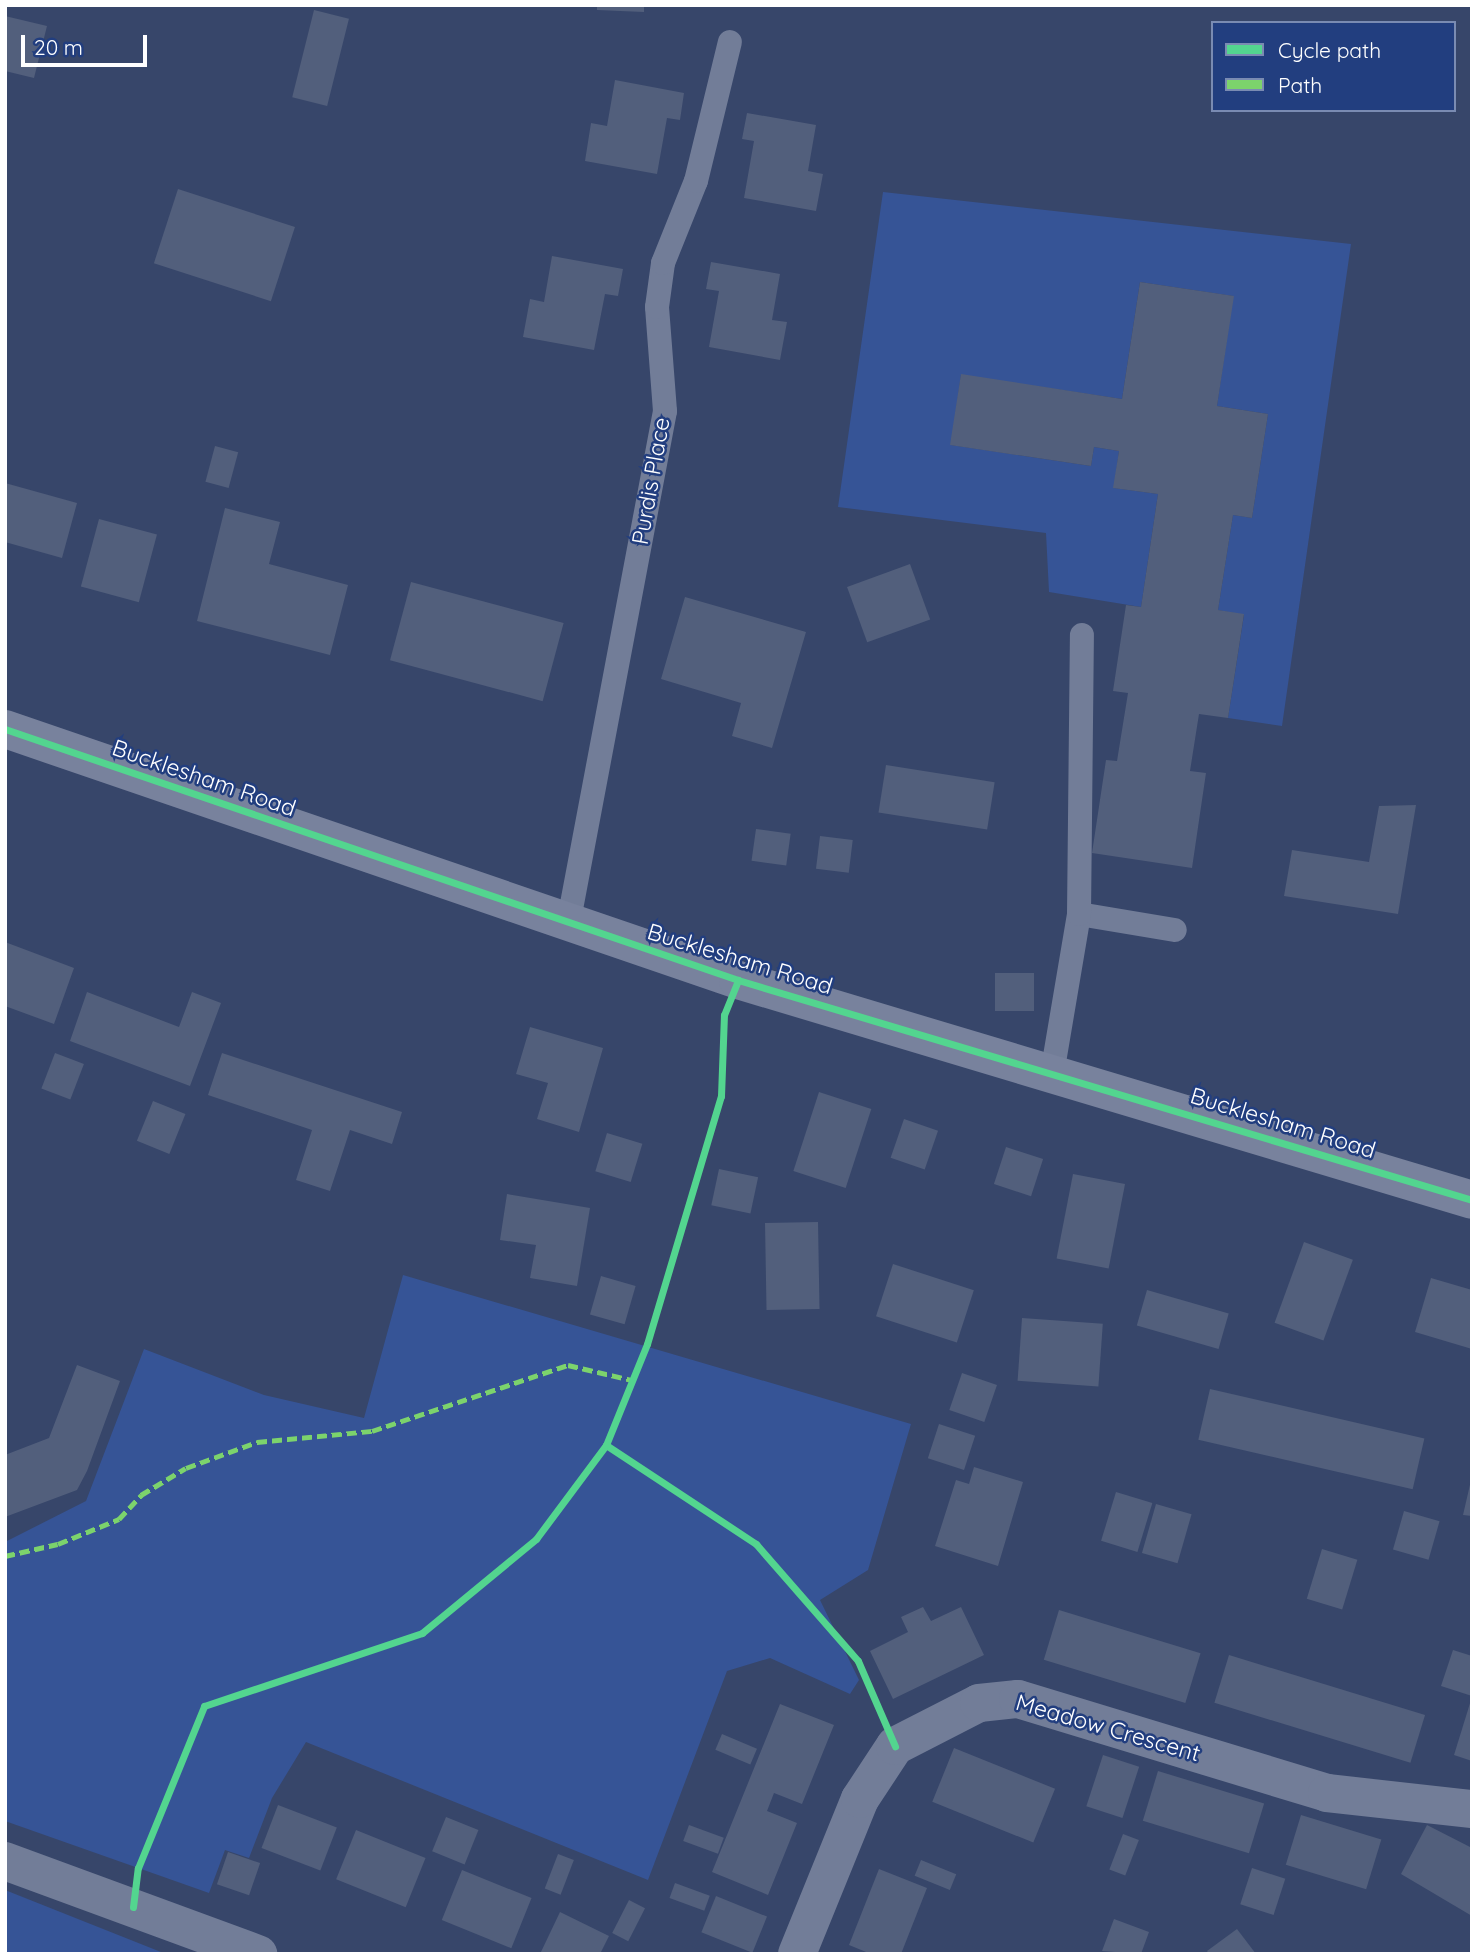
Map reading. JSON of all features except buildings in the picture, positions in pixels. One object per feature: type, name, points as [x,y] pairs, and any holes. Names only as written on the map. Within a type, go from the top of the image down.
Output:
[{"type":"street","name":"Bucklesham Road","points":[[5,729],[568,925],[1052,1074],[1470,1194]]},
{"type":"street","name":"Meadow Crescent","points":[[797,1954],[860,1799],[895,1745],[979,1703],[1018,1699],[1327,1793],[1472,1809]]},
{"type":"street","points":[[5,1861],[258,1954]]},
{"type":"lane","name":"Purdis Place","points":[[568,925],[665,411],[657,307],[663,264],[696,181],[730,42]]},
{"type":"lane","points":[[1052,1074],[1079,914],[1082,635]]},
{"type":"lane","points":[[1079,914],[1175,930]]},
{"type":"shaded area","points":[[883,192],[1351,244],[1282,726],[1228,718],[1244,615],[1218,610],[1233,515],[1252,518],[1268,414],[1217,406],[1233,296],[1140,282],[1122,399],[961,375],[951,445],[1091,466],[1094,447],[1119,451],[1114,488],[1158,494],[1141,607],[1049,592],[1046,533],[838,507]]},
{"type":"shaded area","points":[[403,1275],[911,1424],[868,1570],[820,1600],[859,1680],[850,1694],[770,1658],[727,1671],[648,1880],[306,1742],[272,1798],[249,1858],[225,1850],[209,1893],[5,1821],[5,1542],[86,1501],[144,1349],[264,1395],[364,1418]]},
{"type":"shaded area","points":[[5,1890],[166,1954],[5,1954]]},
{"type":"marked path","points":[[5,1556],[58,1544],[119,1519],[141,1495],[186,1468],[257,1442],[372,1431],[568,1365],[632,1380]]},
{"type":"cycle path","points":[[5,729],[738,980],[1472,1200]]},
{"type":"cycle path","points":[[133,1907],[138,1868],[204,1706],[422,1633],[536,1539],[606,1445],[647,1344],[721,1096],[724,1015],[738,980]]},
{"type":"cycle path","points":[[606,1445],[756,1544],[858,1661],[895,1746]]}]
